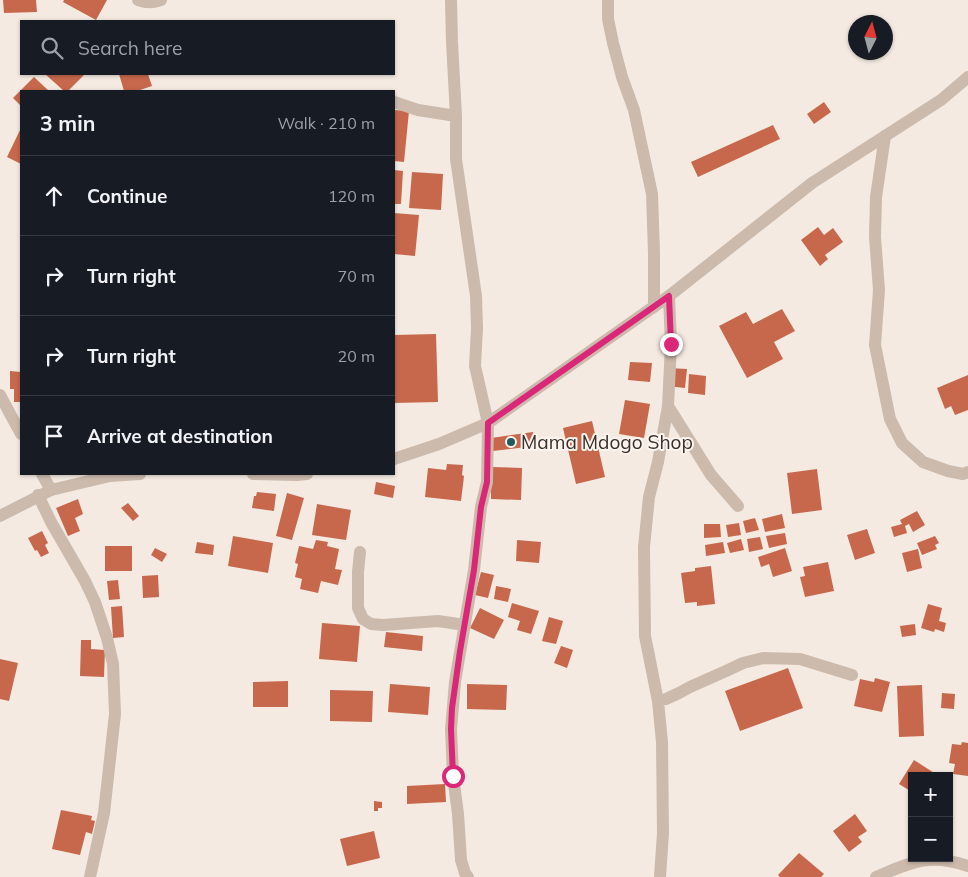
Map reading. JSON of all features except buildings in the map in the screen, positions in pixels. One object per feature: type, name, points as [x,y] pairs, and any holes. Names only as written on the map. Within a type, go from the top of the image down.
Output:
[{"type":"street","points":[[138,0],[145,2],[161,0]]},
{"type":"street","points":[[451,0],[456,159],[476,296],[478,328],[475,366],[488,423],[487,482],[481,507],[476,556],[452,708],[451,729],[453,776],[461,860],[468,877]]},
{"type":"street","points":[[608,0],[608,19],[613,43],[622,77],[634,110],[652,194],[654,307]]},
{"type":"street","points":[[395,459],[439,444],[488,423],[669,296],[812,183],[942,100],[968,77]]},
{"type":"street","points":[[395,102],[418,110],[456,116]]},
{"type":"street","points":[[885,136],[876,197],[875,237],[879,290],[876,345],[890,419],[902,443],[924,462],[948,471],[962,474],[968,472]]},
{"type":"street","points":[[660,877],[663,833],[662,742],[658,700],[645,636],[644,547],[649,497],[658,462],[668,406],[671,344],[669,296]]},
{"type":"street","points":[[0,395],[20,432]]},
{"type":"street","points":[[668,406],[711,475],[738,506]]},
{"type":"street","points":[[43,475],[51,490]]},
{"type":"street","points":[[0,516],[51,490],[110,476],[125,475]]},
{"type":"street","points":[[38,496],[50,522],[82,575],[95,602],[113,664],[115,714],[104,813],[90,877]]},
{"type":"street","points":[[360,552],[358,608],[363,619],[371,624],[438,621],[464,625]]},
{"type":"street","points":[[658,700],[680,693],[742,663],[763,658],[800,658],[852,675]]},
{"type":"street","points":[[876,877],[916,861],[930,859],[954,861],[968,866]]},
{"type":"place","name":"Mama Mdogo Shop","points":[[511,442]]},
{"type":"route","points":[[453,776],[452,708],[474,570],[481,507],[487,482],[488,423],[669,296],[671,344]]}]
